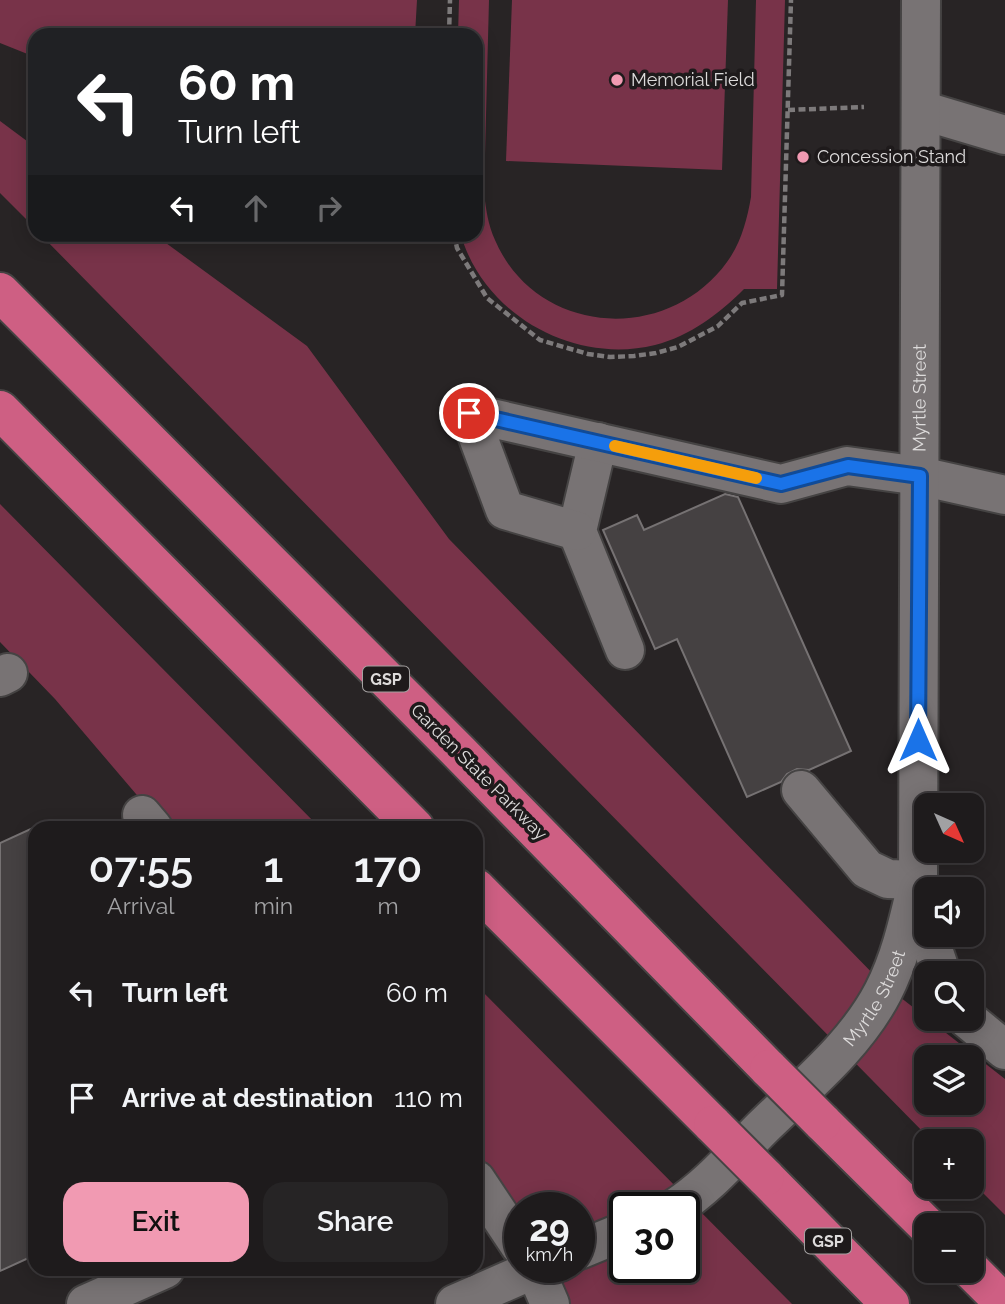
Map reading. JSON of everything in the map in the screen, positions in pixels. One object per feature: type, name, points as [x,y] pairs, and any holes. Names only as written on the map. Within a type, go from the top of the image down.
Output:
[{"type":"highway","name":"Garden State Parkway","points":[[0,292],[914,1213]]},
{"type":"highway","points":[[0,410],[408,821]]},
{"type":"highway","name":"GSP","points":[[483,895],[890,1304]]},
{"type":"highway","points":[[984,1283],[1005,1304]]},
{"type":"street","name":"Myrtle Street","points":[[920,877],[921,0]]},
{"type":"street","points":[[921,110],[1005,135]]},
{"type":"street","points":[[577,531],[505,510],[469,413],[781,484],[848,466],[920,476],[1005,495]]},
{"type":"street","points":[[598,442],[577,531],[625,650]]},
{"type":"street","points":[[801,790],[867,869],[914,896]]},
{"type":"street","name":"Myrtle Street","points":[[695,1192],[852,1039],[875,1008],[914,914]]},
{"type":"street","points":[[983,1031],[1003,1047]]},
{"type":"street","points":[[483,1190],[504,1221]]},
{"type":"street","points":[[86,1304],[149,1276]]},
{"type":"street","points":[[455,1304],[504,1277]]},
{"type":"street","points":[[541,1283],[550,1304]]},
{"type":"path","points":[[449,28],[450,0]]},
{"type":"path","points":[[456,242],[487,298],[540,340],[610,357],[656,353],[678,347],[718,326],[742,303],[782,295],[791,0]]},
{"type":"path","points":[[788,110],[864,107]]},
{"type":"shaded area","points":[[0,0],[417,0],[415,28],[28,28],[28,54],[0,43]]},
{"type":"shaded area","points":[[459,0],[489,0],[484,193],[495,240],[514,272],[540,296],[571,311],[604,318],[638,317],[671,307],[701,289],[727,262],[736,247],[743,231],[751,197],[756,0],[785,0],[777,289],[744,289],[714,315],[680,336],[655,345],[624,349],[594,348],[564,340],[536,328],[511,310],[490,289],[473,264],[464,242],[483,242],[483,28],[458,28]]},
{"type":"shaded area","name":"Memorial Field","points":[[512,0],[728,0],[722,170],[506,161]]},
{"type":"shaded area","points":[[0,121],[28,142],[28,221],[0,193]]},
{"type":"shaded area","points":[[48,242],[165,242],[307,346],[449,539],[882,983],[914,1008],[914,1031],[944,1031],[961,1045],[914,1045],[914,1115],[984,1115],[984,1063],[1005,1079],[1005,1215],[984,1194],[984,1129],[920,1129]]},
{"type":"shaded area","points":[[0,504],[313,821],[159,821],[55,699],[0,642]]},
{"type":"shaded area","points":[[483,992],[681,1192],[609,1192],[609,1283],[700,1283],[700,1211],[792,1304],[529,1304],[519,1283],[595,1283],[595,1192],[504,1192],[504,1253],[483,1210]]},
{"type":"building","points":[[725,494],[738,497],[851,751],[809,770],[797,769],[787,774],[781,782],[747,797],[677,639],[655,649],[603,530],[637,515],[644,530]]},
{"type":"building","points":[[28,830],[28,1258],[0,1271],[0,843]]},
{"type":"slow traffic","points":[[615,446],[756,478]]},
{"type":"place","name":"Memorial Field","points":[[617,80]]},
{"type":"place","name":"Concession Stand","points":[[803,157]]},
{"type":"route","points":[[469,413],[781,484],[848,466],[920,476],[918,740]]}]
